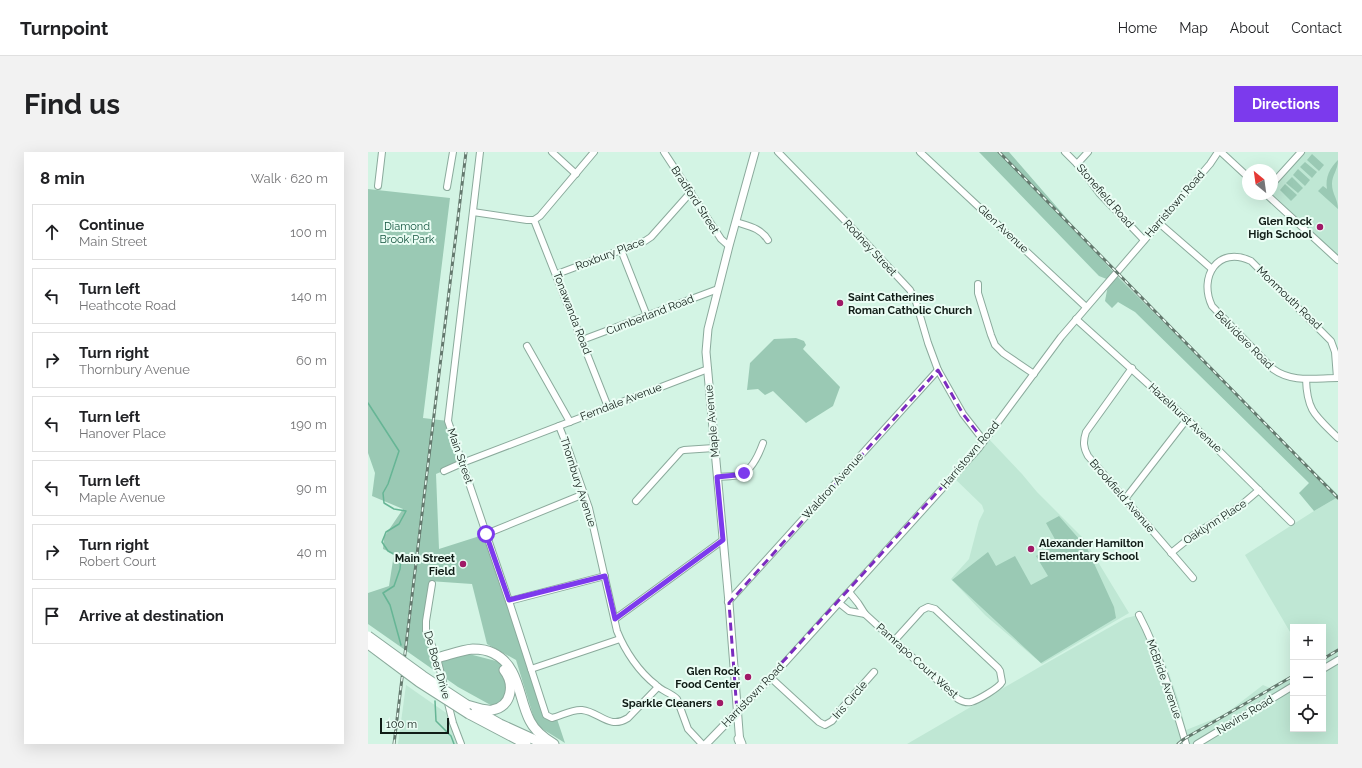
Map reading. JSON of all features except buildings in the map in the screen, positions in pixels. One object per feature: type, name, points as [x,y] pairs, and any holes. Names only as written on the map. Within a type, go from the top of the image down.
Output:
[{"type":"highway","points":[[368,636],[418,673],[467,705],[500,724],[544,744]]},
{"type":"highway","points":[[368,644],[419,682],[469,714],[526,744]]},
{"type":"highway","points":[[438,661],[474,649],[486,650],[502,659],[514,673],[527,714],[533,726],[543,737],[554,744]]},
{"type":"highway","points":[[438,661],[480,655],[494,660],[506,672],[510,681],[511,691],[506,702],[502,706],[492,710],[487,710],[467,705]]},
{"type":"main road","name":"Maple Avenue","points":[[740,742],[706,352],[718,289],[755,152]]},
{"type":"main road","name":"Harristown Road","points":[[706,744],[737,712]]},
{"type":"street","points":[[378,186],[382,152]]},
{"type":"street","points":[[447,187],[453,152]]},
{"type":"street","name":"Main Street","points":[[480,152],[448,421],[509,600],[546,715],[552,718],[581,710],[613,723],[622,721],[628,718],[658,687]]},
{"type":"street","points":[[552,152],[576,174]]},
{"type":"street","points":[[473,212],[534,220],[540,216],[594,152]]},
{"type":"street","name":"Bradford Street","points":[[664,152],[721,239],[729,246]]},
{"type":"street","name":"Rodney Street","points":[[778,152],[910,290],[916,302],[928,343],[938,370],[963,414],[984,441]]},
{"type":"street","name":"Glen Avenue","points":[[920,152],[1086,307]]},
{"type":"street","name":"Stonefield Road","points":[[1065,152],[1078,164],[1100,194],[1144,240]]},
{"type":"street","points":[[1078,164],[1088,152]]},
{"type":"street","name":"Harristown Road","points":[[737,712],[849,592],[961,468],[984,441],[1061,337],[1210,164],[1218,152]]},
{"type":"street","points":[[1221,152],[1242,171]]},
{"type":"street","points":[[1278,178],[1302,152]]},
{"type":"street","name":"Roxbury Place","points":[[557,274],[651,237],[691,192]]},
{"type":"street","points":[[1273,200],[1338,260]]},
{"type":"street","name":"Tonawanda Road","points":[[534,220],[557,274],[608,407]]},
{"type":"street","points":[[736,222],[758,230],[768,240]]},
{"type":"street","points":[[1159,223],[1212,269]]},
{"type":"street","points":[[621,250],[647,316]]},
{"type":"street","name":"Monmouth Road","points":[[1212,269],[1219,262],[1230,257],[1240,257],[1251,261],[1331,341],[1335,352],[1337,378]]},
{"type":"street","name":"Belvidere Road","points":[[1212,269],[1206,288],[1209,300],[1215,311],[1272,369],[1291,378],[1337,378]]},
{"type":"street","points":[[978,284],[978,293],[995,345],[1003,353],[1034,374]]},
{"type":"street","name":"Cumberland Road","points":[[582,340],[718,289]]},
{"type":"street","name":"Hazelhurst Avenue","points":[[1076,319],[1187,419],[1291,522]]},
{"type":"street","points":[[527,346],[570,422]]},
{"type":"street","name":"Brookfield Avenue","points":[[1132,368],[1086,432],[1084,447],[1088,456],[1193,578]]},
{"type":"street","name":"Ferndale Avenue","points":[[444,471],[708,369]]},
{"type":"street","name":"Waldron Avenue","points":[[728,602],[938,370]]},
{"type":"street","points":[[1306,379],[1307,396],[1311,409],[1338,438]]},
{"type":"street","points":[[1125,499],[1187,419]]},
{"type":"street","name":"Thornbury Avenue","points":[[559,426],[590,512],[620,639],[639,668],[658,687],[677,699],[688,729],[702,744]]},
{"type":"street","points":[[717,477],[744,473],[760,452],[763,443]]},
{"type":"street","points":[[636,501],[681,451],[714,448]]},
{"type":"street","name":"Oaklynn Place","points":[[1171,553],[1192,536],[1239,507],[1259,490]]},
{"type":"street","points":[[486,534],[584,494]]},
{"type":"street","points":[[615,619],[723,540]]},
{"type":"street","points":[[509,600],[605,576]]},
{"type":"street","name":"De Boer Drive","points":[[432,584],[426,621],[426,631],[438,661],[451,713],[461,744]]},
{"type":"street","points":[[849,592],[865,614]]},
{"type":"street","name":"Pamrapo Court West","points":[[838,603],[849,611],[865,614],[894,641],[962,701],[972,701],[998,687],[1002,682],[998,668],[935,609],[928,607],[922,610],[894,641]]},
{"type":"street","name":"McBride Avenue","points":[[1139,615],[1167,682],[1186,744]]},
{"type":"street","points":[[531,669],[620,639]]},
{"type":"street","points":[[1326,667],[1338,660]]},
{"type":"street","name":"Iris Circle","points":[[770,678],[819,722],[825,725],[832,721],[874,672]]},
{"type":"street","name":"Nevins Road","points":[[1197,744],[1290,688]]},
{"type":"highlighted area","points":[[938,370],[963,414],[984,441],[737,712],[729,603]]},
{"type":"shaded area","name":"Glen Rock High School","points":[[1301,152],[1338,152],[1338,260],[1273,200],[1278,200],[1278,177]]},
{"type":"shaded area","name":"Alexander Hamilton Elementary School","points":[[987,437],[1037,492],[1084,539],[1129,613],[1042,664],[985,615],[951,579],[969,559],[979,521],[984,511],[982,505],[953,477]]},
{"type":"shaded area","points":[[1338,497],[1338,744],[907,744],[1126,618],[1143,614],[1166,665],[1178,699],[1186,730],[1224,715],[1263,685],[1270,688],[1290,676],[1290,732],[1326,732],[1326,624],[1290,624],[1290,632],[1245,555]]},
{"type":"shaded area","points":[[406,685],[452,717],[461,744],[398,744]]},
{"type":"green space","points":[[979,152],[1009,152],[1115,274],[1338,495],[1338,497],[1314,511],[1299,493],[1309,483],[1135,312],[1118,302],[1112,308],[1105,301],[1109,280],[1099,276]]},
{"type":"green space","points":[[1312,154],[1324,165],[1319,171],[1307,160]]},
{"type":"green space","points":[[1338,160],[1332,184],[1338,209],[1318,191],[1323,186],[1327,189],[1329,173]]},
{"type":"green space","points":[[1305,162],[1317,172],[1312,178],[1300,167]]},
{"type":"green space","points":[[1298,169],[1310,180],[1305,186],[1293,175]]},
{"type":"green space","points":[[1292,177],[1303,188],[1298,193],[1286,183]]},
{"type":"green space","points":[[1285,184],[1297,195],[1291,201],[1280,190]]},
{"type":"green space","name":"Diamond Brook Park","points":[[368,189],[450,198],[423,418],[448,421],[462,463],[436,474],[439,549],[486,534],[545,713],[556,716],[565,743],[536,725],[516,660],[487,644],[472,584],[429,581],[423,627],[424,635],[436,662],[465,653],[500,662],[512,689],[496,708],[458,687],[368,624],[368,593],[389,586],[394,554],[383,549],[384,537],[403,509],[372,496],[375,473],[368,453]]},
{"type":"green space","points":[[796,338],[804,341],[806,345],[803,349],[840,387],[833,406],[806,423],[773,391],[765,395],[758,389],[747,390],[750,363],[774,339]]},
{"type":"green space","points":[[1059,516],[1087,548],[1114,607],[1116,618],[1041,663],[952,580],[988,552],[996,566],[1015,556],[1031,585],[1048,576],[1036,556],[1057,543],[1046,523]]},
{"type":"waterway","points":[[368,403],[399,451],[388,484],[383,493],[384,503],[394,509],[406,511],[399,524],[386,532],[382,542],[388,551],[401,558],[400,569],[394,586],[383,593],[390,605],[401,645]]},
{"type":"waterway","points":[[435,701],[436,721],[451,736],[454,744]]},
{"type":"railway","points":[[394,744],[466,152]]},
{"type":"railway","points":[[999,152],[1338,498]]},
{"type":"railway","points":[[1326,657],[1338,650]]},
{"type":"railway","points":[[1178,744],[1184,739],[1290,678]]},
{"type":"place","name":"Glen Rock High School","points":[[1320,227]]},
{"type":"place","name":"Saint Catherines Roman Catholic Church","points":[[840,303]]},
{"type":"place","name":"Alexander Hamilton Elementary School","points":[[1031,549]]},
{"type":"place","name":"Main Street Field","points":[[463,564]]},
{"type":"place","name":"Glen Rock Food Center","points":[[748,677]]},
{"type":"place","name":"Sparkle Cleaners","points":[[720,703]]},
{"type":"route","points":[[486,534],[509,600],[530,596],[605,576],[615,619],[723,540],[717,477],[740,475],[744,473]]}]
